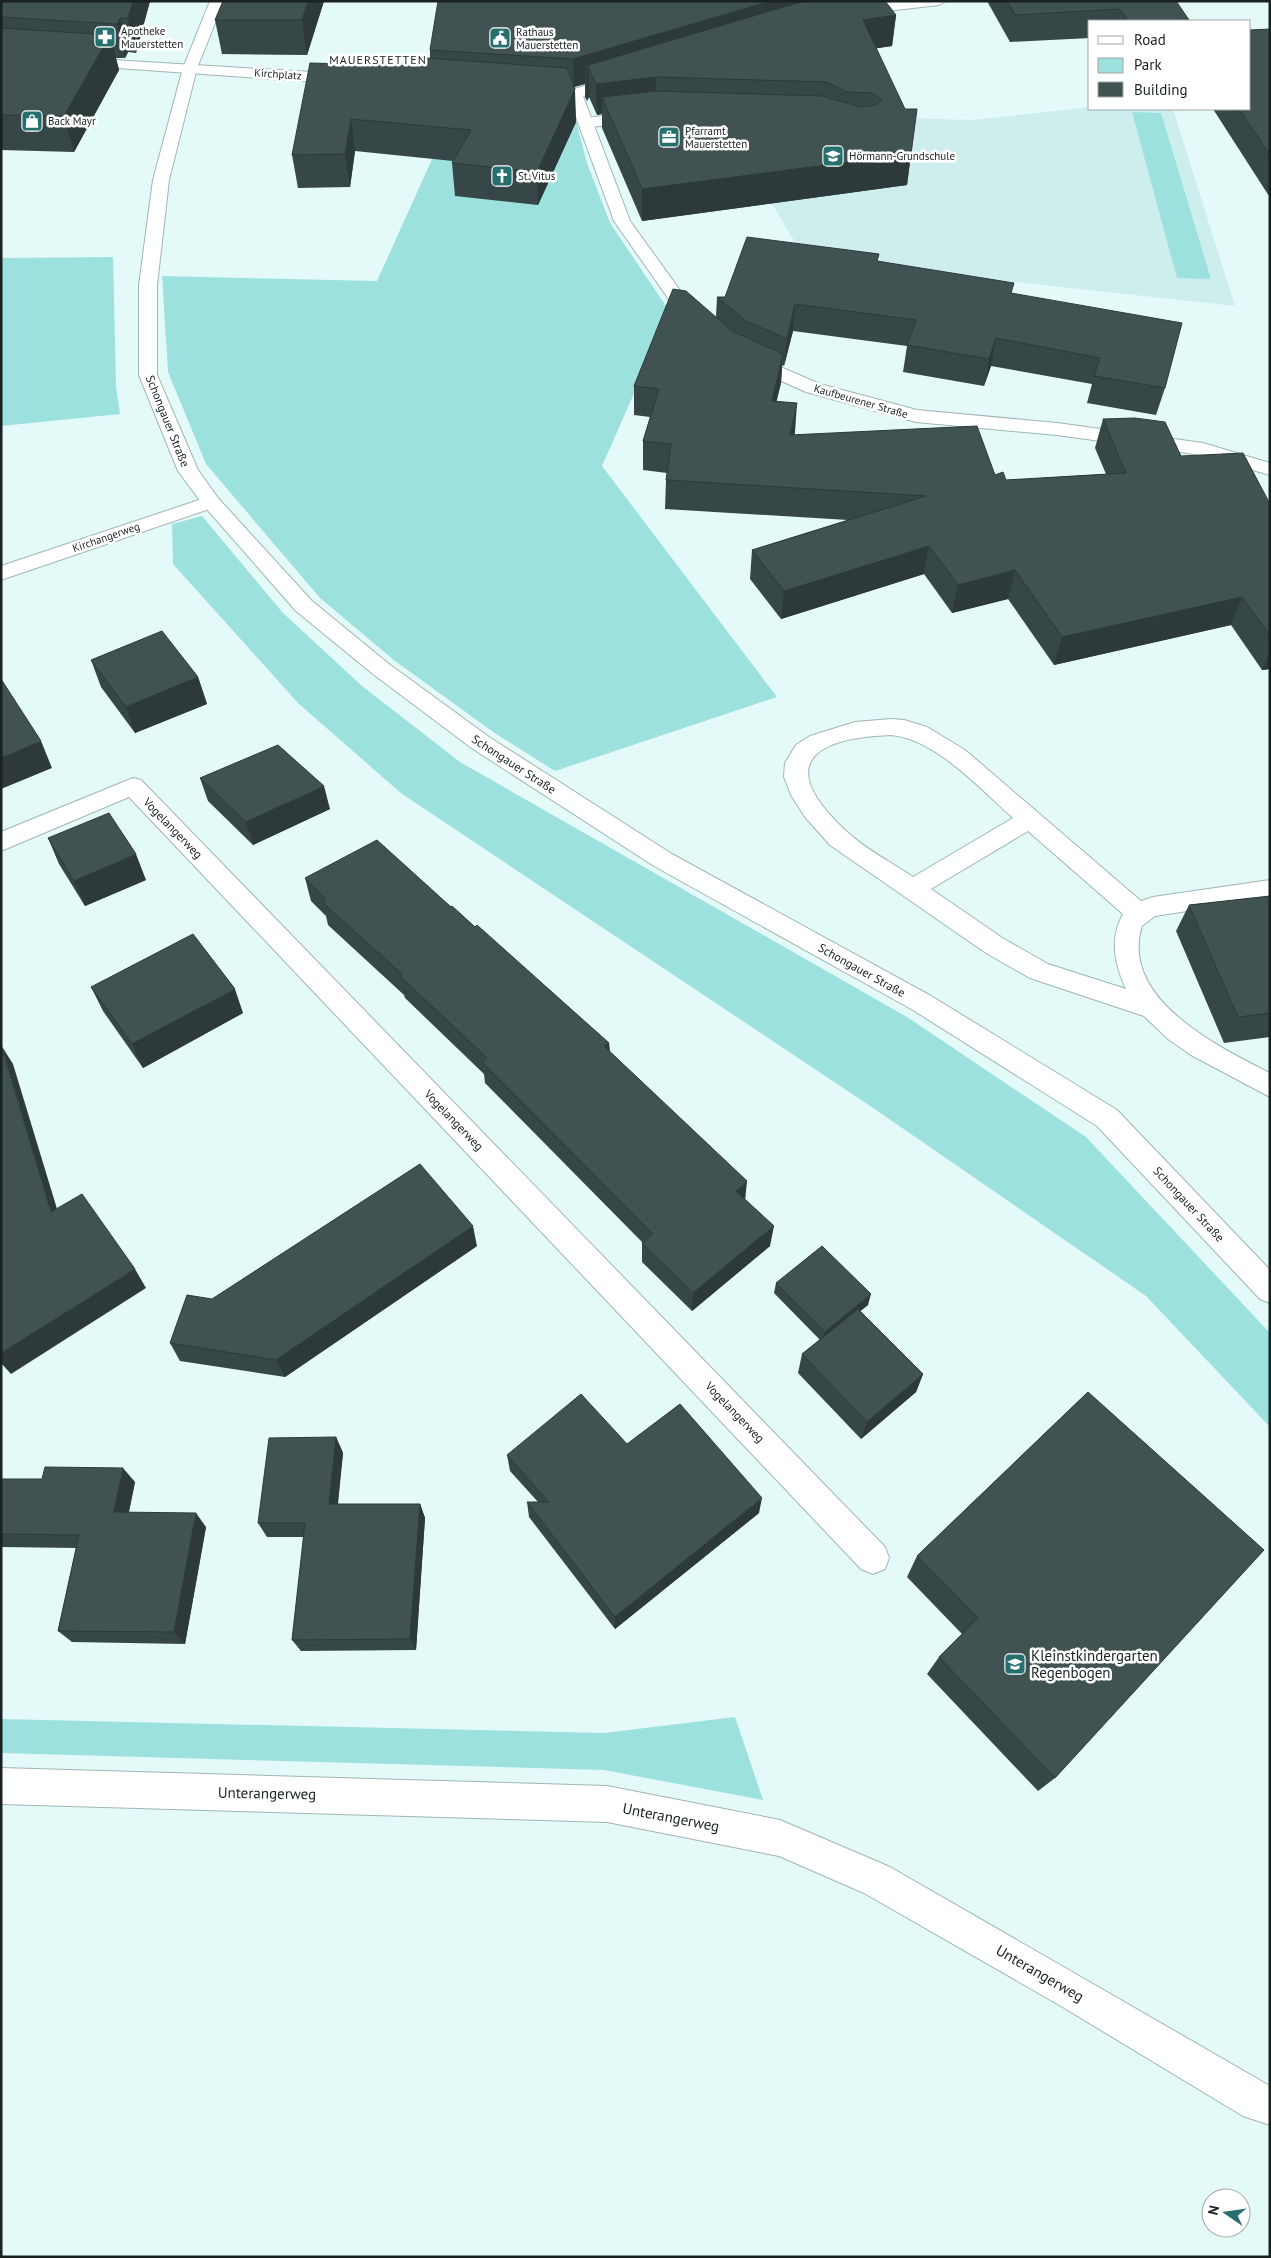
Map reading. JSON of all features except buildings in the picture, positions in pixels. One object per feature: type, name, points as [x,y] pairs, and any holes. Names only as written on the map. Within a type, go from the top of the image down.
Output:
[{"type":"street","name":"Schongauer Straße","points":[[217,1],[190,68],[161,180],[148,285],[148,375],[188,471],[211,502],[304,606],[381,669],[481,743],[663,860],[922,1003],[1106,1118],[1270,1290]]},
{"type":"street","points":[[835,15],[940,1]]},
{"type":"street","name":"Kirchplatz","points":[[68,61],[358,80]]},
{"type":"street","points":[[525,91],[575,94],[640,74]]},
{"type":"street","points":[[575,94],[622,221],[681,304],[710,330]]},
{"type":"street","points":[[585,123],[656,115]]},
{"type":"street","name":"Kaufbeurener Straße","points":[[730,348],[737,354],[813,388],[916,416],[1057,429],[1203,449],[1270,470]]},
{"type":"street","name":"Kirchangerweg","points":[[1,573],[211,502]]},
{"type":"street","points":[[1138,913],[957,756],[932,739],[906,728],[882,725],[855,729],[831,736],[807,749],[797,762],[795,776],[804,798],[819,819],[839,839],[995,946],[1039,971],[1154,1009]]},
{"type":"street","name":"Vogelangerweg","points":[[1,842],[133,786],[873,1558]]},
{"type":"street","points":[[912,889],[1030,819]]},
{"type":"street","points":[[1270,889],[1153,906],[1138,913],[1128,928],[1127,948],[1131,971],[1141,993],[1154,1009],[1188,1040],[1270,1086]]},
{"type":"street","name":"Unterangerweg","points":[[1,1786],[607,1804],[780,1838],[877,1880],[1065,1988],[1257,2102],[1270,2106]]},
{"type":"shaded area","points":[[1088,107],[1088,110],[1173,110],[1235,306],[805,259],[718,113],[973,120]]},
{"type":"green space","points":[[461,95],[571,102],[587,163],[610,223],[670,312],[602,466],[777,697],[555,771],[496,734],[395,661],[320,598],[206,464],[168,372],[162,276],[377,281]]},
{"type":"green space","points":[[1132,112],[1161,113],[1211,279],[1177,278]]},
{"type":"green space","points":[[113,257],[116,386],[120,414],[1,426],[1,258]]},
{"type":"green space","points":[[202,516],[283,613],[362,686],[460,762],[907,1017],[1086,1137],[1270,1333],[1270,1427],[1146,1296],[879,1112],[402,794],[298,703],[173,564],[172,524]]},
{"type":"green space","points":[[735,1717],[763,1800],[604,1770],[1,1753],[1,1719],[604,1733]]},
{"type":"place","name":"Apotheke Mauerstetten","points":[[105,37]]},
{"type":"place","name":"Rathaus Mauerstetten","points":[[500,38]]},
{"type":"place","name":"Back Mayr","points":[[32,121]]},
{"type":"place","name":"Pfarramt Mauerstetten","points":[[669,137]]},
{"type":"place","name":"Hörmann-Grundschule","points":[[833,156]]},
{"type":"place","name":"St. Vitus","points":[[502,176]]},
{"type":"place","name":"Kleinstkindergarten Regenbogen","points":[[1015,1664]]},
{"type":"district","name":"MAUERSTETTEN","points":[[378,59]]}]
